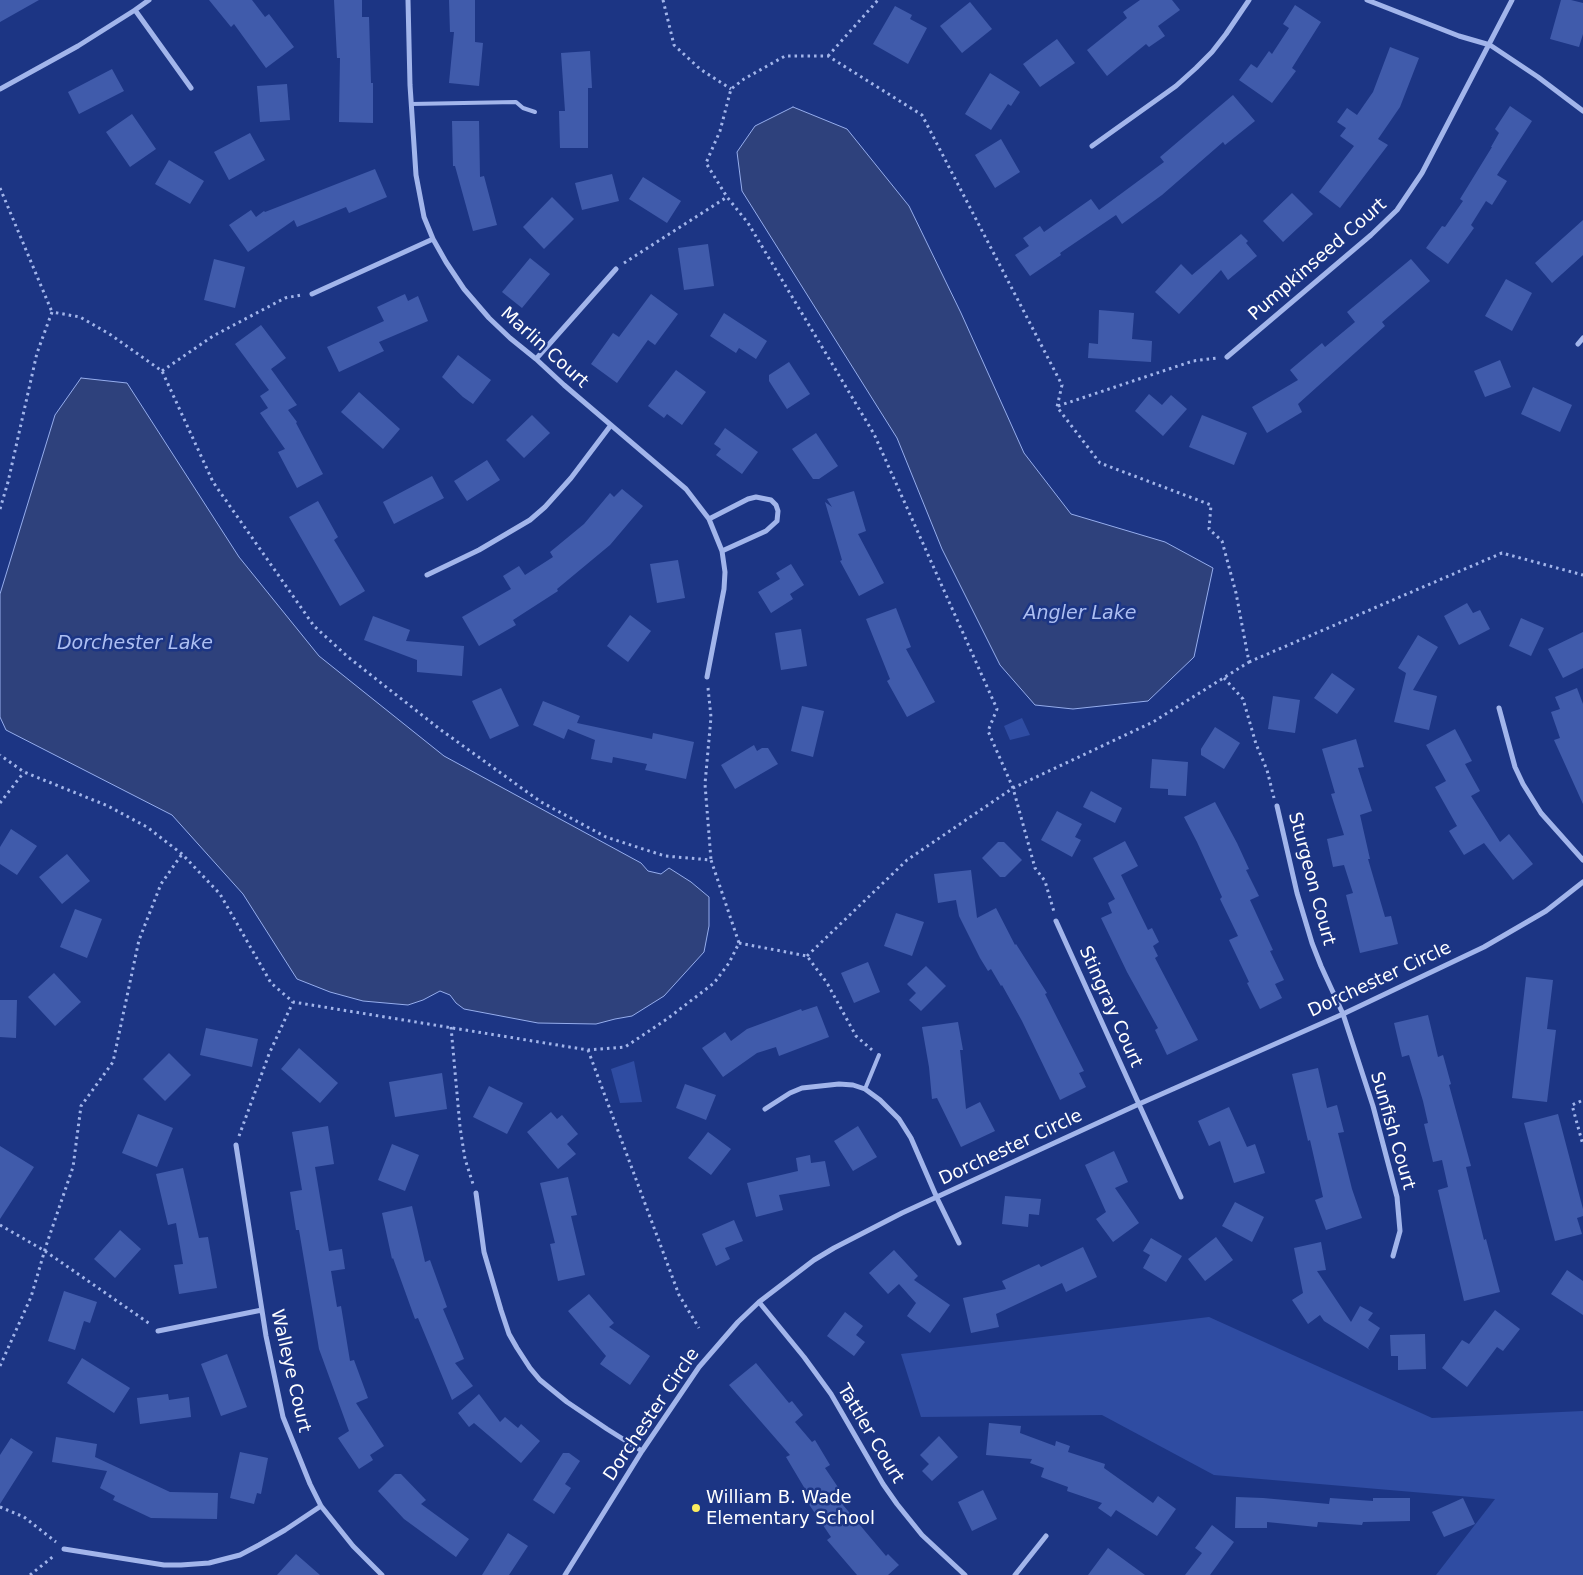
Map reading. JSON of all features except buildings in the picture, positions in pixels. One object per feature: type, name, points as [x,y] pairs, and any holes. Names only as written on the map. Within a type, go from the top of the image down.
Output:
[{"type":"street","points":[[0,89],[78,46],[149,0]]},
{"type":"street","name":"Marlin Court","points":[[408,0],[411,104],[416,175],[424,217],[433,239],[464,289],[489,318],[686,489],[709,519],[722,551],[725,572],[724,589],[707,677]]},
{"type":"street","points":[[1092,146],[1176,86],[1196,68],[1212,52],[1249,0]]},
{"type":"street","points":[[1367,0],[1410,18],[1490,46],[1538,76],[1583,111]]},
{"type":"street","name":"Pumpkinseed Court","points":[[1227,357],[1372,235],[1397,210],[1422,173],[1490,46],[1512,0]]},
{"type":"street","points":[[135,10],[192,88]]},
{"type":"street","points":[[312,294],[433,239]]},
{"type":"street","points":[[536,358],[616,269]]},
{"type":"street","points":[[1578,344],[1583,338]]},
{"type":"street","points":[[427,575],[511,533],[530,520],[562,488],[611,425]]},
{"type":"street","points":[[709,519],[748,499],[756,497],[771,500],[776,505],[778,511],[777,521],[766,531],[722,551]]},
{"type":"street","points":[[1499,708],[1515,768],[1523,784],[1541,814],[1583,860]]},
{"type":"street","name":"Sturgeon Court","points":[[1277,806],[1297,893],[1312,943],[1343,1014]]},
{"type":"street","name":"Dorchester Circle","points":[[565,1575],[642,1451],[698,1367],[738,1322],[759,1302],[800,1270],[834,1248],[902,1213],[1139,1104],[1343,1014],[1505,936],[1546,911],[1583,882]]},
{"type":"street","name":"Stingray Court","points":[[1056,921],[1181,1197]]},
{"type":"street","name":"Sunfish Court","points":[[1343,1014],[1373,1106],[1397,1197],[1400,1231],[1394,1256]]},
{"type":"street","points":[[765,1109],[802,1088],[838,1084],[865,1089],[899,1118],[911,1138],[959,1243]]},
{"type":"street","name":"Walleye Court","points":[[236,1145],[271,1363],[283,1417],[321,1506],[353,1546],[382,1575]]},
{"type":"street","points":[[476,1193],[484,1252],[501,1310],[517,1348],[540,1380],[554,1392],[584,1415],[642,1451]]},
{"type":"street","name":"Tattler Court","points":[[759,1302],[804,1357],[831,1394],[875,1471],[897,1504],[922,1535],[965,1575]]},
{"type":"street","points":[[158,1331],[262,1310]]},
{"type":"street","points":[[64,1549],[164,1565],[181,1566],[209,1563],[240,1555],[259,1546],[321,1506]]},
{"type":"street","points":[[1014,1575],[1046,1536]]},
{"type":"lane","points":[[411,104],[516,102],[523,108],[535,112]]},
{"type":"lane","points":[[865,1089],[879,1055]]},
{"type":"path","points":[[663,0],[674,45],[700,69],[731,89]]},
{"type":"path","points":[[828,56],[878,0]]},
{"type":"path","points":[[1056,921],[1045,881],[1035,868],[1013,788],[988,731],[997,709],[874,434],[748,223],[727,196],[706,163],[720,131],[731,89],[744,79],[785,56],[828,56],[922,116],[1062,385],[1057,407]]},
{"type":"path","points":[[0,188],[52,312],[37,353],[8,482],[0,509]]},
{"type":"path","points":[[616,269],[727,196]]},
{"type":"path","points":[[162,371],[213,336],[285,298],[312,294]]},
{"type":"path","points":[[52,312],[80,317],[111,335],[162,371],[214,482],[314,626],[348,657],[441,730],[541,802],[606,837],[665,856],[711,860]]},
{"type":"path","points":[[1057,407],[1192,361],[1227,357]]},
{"type":"path","points":[[1057,407],[1100,463],[1211,505],[1209,529],[1222,541],[1236,593],[1249,662]]},
{"type":"path","points":[[807,956],[907,860],[1013,788],[1153,722],[1249,662],[1502,554],[1583,575]]},
{"type":"path","points":[[0,755],[24,772],[116,810],[147,827],[182,854],[220,894],[271,982],[293,1002],[588,1050],[625,1047],[667,1020],[714,983],[739,943],[711,860],[705,784],[711,717],[707,677]]},
{"type":"path","points":[[1224,678],[1243,699],[1277,806]]},
{"type":"path","points":[[0,803],[24,772]]},
{"type":"path","points":[[0,1366],[31,1298],[73,1167],[81,1106],[113,1062],[139,940],[161,884],[182,854]]},
{"type":"path","points":[[739,943],[807,956],[827,983],[856,1036],[879,1055]]},
{"type":"path","points":[[236,1145],[269,1054],[293,1002]]},
{"type":"path","points":[[451,1027],[460,1127],[465,1159],[476,1193]]},
{"type":"path","points":[[588,1050],[679,1295],[699,1328]]},
{"type":"path","points":[[1581,1101],[1572,1105],[1583,1145]]},
{"type":"path","points":[[0,1224],[45,1251],[158,1331]]},
{"type":"path","points":[[0,1507],[24,1517],[64,1549],[30,1575]]},
{"type":"shaded area","points":[[1022,718],[1030,735],[1010,740],[1004,726]]},
{"type":"shaded area","points":[[634,1061],[642,1102],[620,1103],[611,1069]]},
{"type":"shaded area","points":[[1209,1317],[1432,1418],[1583,1411],[1583,1575],[1436,1575],[1495,1499],[1214,1475],[1102,1415],[921,1417],[901,1354]]},
{"type":"water","name":"Angler Lake","points":[[793,107],[847,129],[909,206],[961,313],[1024,453],[1071,514],[1165,542],[1213,568],[1194,657],[1148,701],[1073,709],[1035,705],[1000,665],[942,549],[897,438],[742,191],[737,152],[755,126]]},
{"type":"water","name":"Dorchester Lake","points":[[81,378],[127,383],[239,557],[319,656],[444,756],[641,863],[648,871],[661,874],[669,868],[691,882],[709,897],[709,926],[704,952],[664,996],[632,1016],[596,1024],[538,1023],[464,1009],[450,995],[440,991],[408,1005],[363,1001],[330,992],[297,979],[243,894],[172,815],[6,730],[0,717],[0,594],[55,415]]},
{"type":"place","name":"William B. Wade Elementary School","points":[[696,1508]]}]
